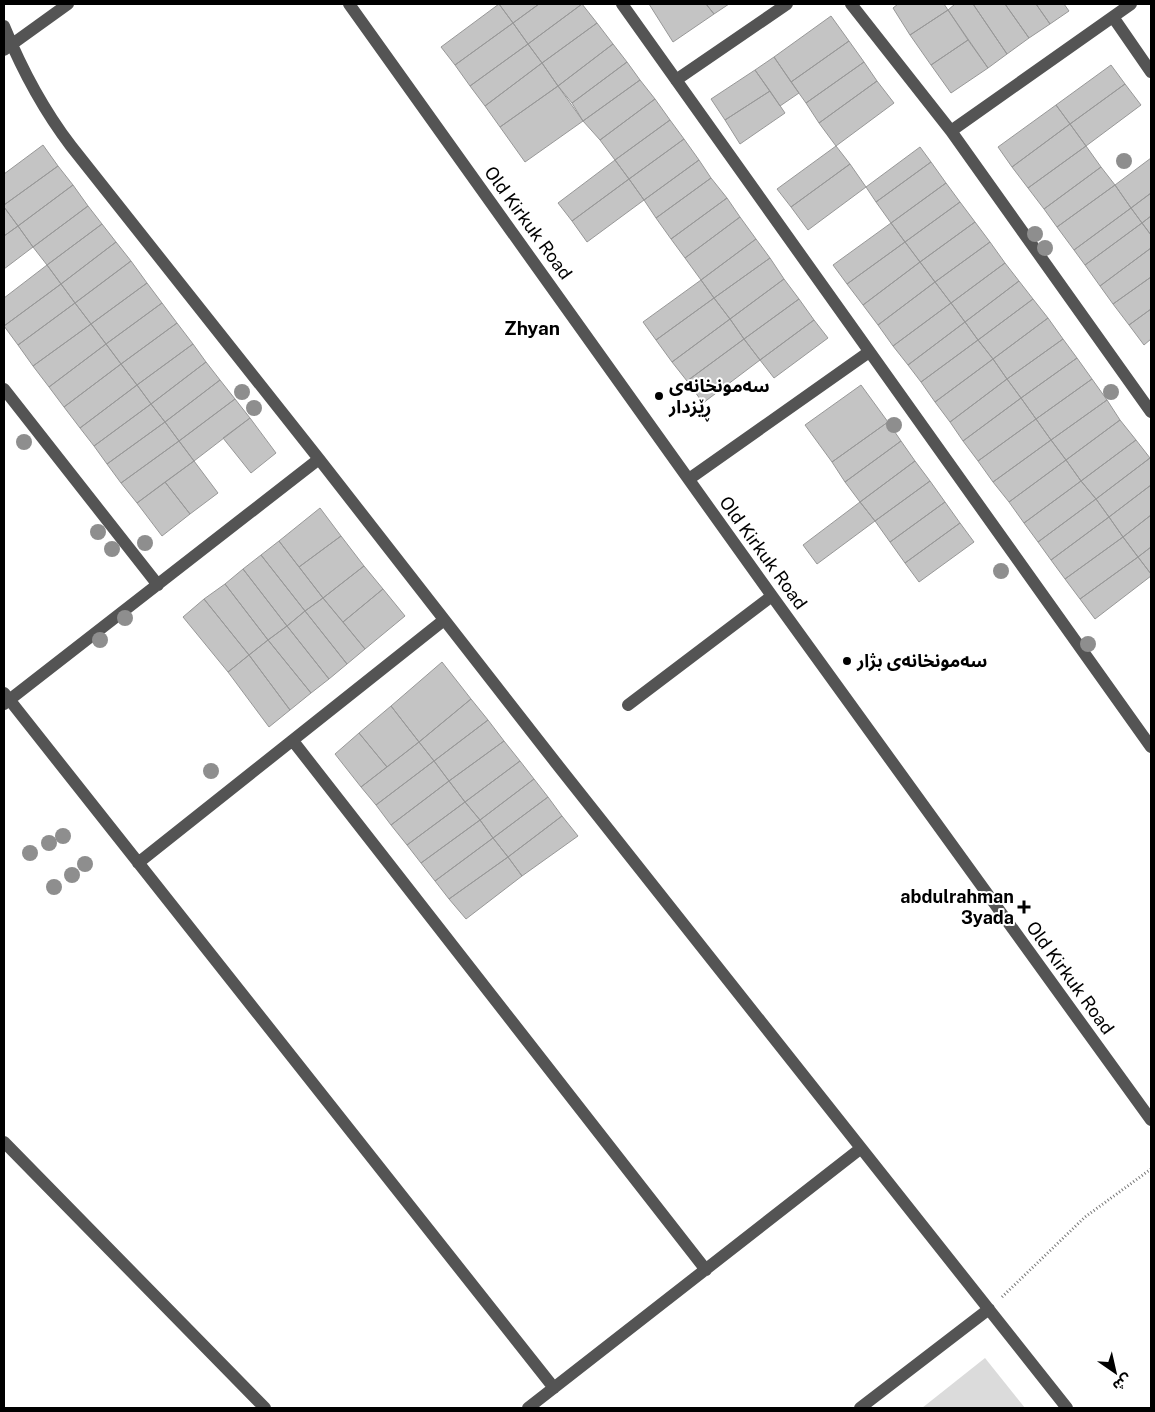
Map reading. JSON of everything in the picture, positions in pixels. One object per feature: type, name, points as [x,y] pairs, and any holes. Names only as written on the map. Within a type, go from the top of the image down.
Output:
[{"type":"street","points":[[8,47],[68,4]]},
{"type":"street","name":"Old Kirkuk Road","points":[[349,4],[772,596],[1151,1120]]},
{"type":"street","points":[[622,4],[1151,747]]},
{"type":"street","points":[[676,80],[787,4]]},
{"type":"street","points":[[851,4],[951,131],[1151,412]]},
{"type":"street","points":[[951,131],[1131,4]]},
{"type":"street","points":[[1113,17],[1151,72]]},
{"type":"street","points":[[4,26],[8,47],[54,123],[562,771],[1067,1408]]},
{"type":"street","points":[[689,478],[869,352]]},
{"type":"street","points":[[4,390],[158,585]]},
{"type":"street","points":[[319,459],[158,585],[5,699],[138,863],[554,1388]]},
{"type":"street","points":[[628,705],[772,596]]},
{"type":"street","points":[[138,863],[444,620]]},
{"type":"street","points":[[293,740],[706,1270]]},
{"type":"street","points":[[4,1142],[265,1408]]},
{"type":"street","points":[[528,1408],[860,1149]]},
{"type":"street","points":[[860,1408],[988,1309]]},
{"type":"path","points":[[988,1309],[1085,1217],[1151,1170]]},
{"type":"shaded area","points":[[985,1358],[1025,1408],[922,1408]]},
{"type":"building","points":[[499,4],[539,4],[513,23]]},
{"type":"building","points":[[499,4],[513,23],[455,65],[441,47]]},
{"type":"building","points":[[539,4],[582,4],[528,44],[513,23]]},
{"type":"building","points":[[582,4],[597,23],[542,63],[528,44]]},
{"type":"building","points":[[649,4],[706,4],[714,14],[673,42]]},
{"type":"building","points":[[706,4],[729,4],[714,14]]},
{"type":"building","points":[[898,4],[944,4],[948,10],[910,35],[893,8]]},
{"type":"building","points":[[955,4],[973,4],[1007,54],[988,68],[948,10]]},
{"type":"building","points":[[973,4],[1005,4],[1029,38],[1007,54]]},
{"type":"building","points":[[1005,4],[1036,4],[1050,24],[1029,38]]},
{"type":"building","points":[[1036,4],[1064,4],[1069,11],[1050,24]]},
{"type":"building","points":[[948,10],[968,40],[931,65],[910,35]]},
{"type":"building","points":[[831,16],[849,41],[791,82],[774,57]]},
{"type":"building","points":[[513,23],[528,44],[470,86],[455,65]]},
{"type":"building","points":[[597,23],[613,44],[558,86],[542,63]]},
{"type":"building","points":[[968,40],[988,68],[951,93],[931,65]]},
{"type":"building","points":[[849,41],[864,62],[806,103],[791,82]]},
{"type":"building","points":[[528,44],[542,63],[485,106],[470,86]]},
{"type":"building","points":[[613,44],[627,62],[572,103],[558,86]]},
{"type":"building","points":[[774,57],[799,93],[780,106],[755,70]]},
{"type":"building","points":[[627,62],[640,80],[583,121],[572,103]]},
{"type":"building","points":[[864,62],[877,81],[819,123],[806,103]]},
{"type":"building","points":[[542,63],[558,86],[500,127],[485,106]]},
{"type":"building","points":[[1111,65],[1125,84],[1070,124],[1056,105]]},
{"type":"building","points":[[755,70],[770,91],[725,120],[711,99]]},
{"type":"building","points":[[640,80],[655,99],[600,140],[583,121]]},
{"type":"building","points":[[877,81],[894,103],[836,146],[819,123]]},
{"type":"building","points":[[1125,84],[1141,105],[1086,146],[1070,124]]},
{"type":"building","points":[[558,86],[583,121],[525,162],[500,127]]},
{"type":"building","points":[[770,91],[785,113],[740,144],[725,120]]},
{"type":"building","points":[[655,99],[670,120],[615,160],[600,140]]},
{"type":"building","points":[[1056,105],[1070,124],[1012,167],[998,147]]},
{"type":"building","points":[[670,120],[684,139],[629,179],[615,160]]},
{"type":"building","points":[[1070,124],[1086,146],[1028,188],[1012,167]]},
{"type":"building","points":[[684,139],[699,160],[644,200],[629,179]]},
{"type":"building","points":[[43,145],[58,166],[4,205],[4,174]]},
{"type":"building","points":[[836,146],[850,164],[791,207],[777,189]]},
{"type":"building","points":[[1086,146],[1101,167],[1044,209],[1028,188]]},
{"type":"building","points":[[920,147],[931,162],[876,202],[866,187]]},
{"type":"building","points":[[1151,158],[1151,193],[1131,208],[1115,185]]},
{"type":"building","points":[[615,160],[629,179],[572,221],[558,203]]},
{"type":"building","points":[[699,160],[711,178],[656,218],[644,200]]},
{"type":"building","points":[[931,162],[946,183],[891,223],[876,202]]},
{"type":"building","points":[[850,164],[866,187],[808,230],[791,207]]},
{"type":"building","points":[[58,166],[73,185],[18,226],[4,205]]},
{"type":"building","points":[[1101,167],[1115,185],[1057,227],[1044,209]]},
{"type":"building","points":[[711,178],[727,198],[671,239],[656,218]]},
{"type":"building","points":[[629,179],[644,200],[587,242],[572,221]]},
{"type":"building","points":[[946,183],[960,202],[905,242],[891,223]]},
{"type":"building","points":[[73,185],[88,206],[33,247],[18,226]]},
{"type":"building","points":[[1115,185],[1131,208],[1074,250],[1057,227]]},
{"type":"building","points":[[1151,193],[1151,216],[1142,223],[1131,208]]},
{"type":"building","points":[[727,198],[740,217],[685,258],[671,239]]},
{"type":"building","points":[[960,202],[975,222],[920,262],[905,242]]},
{"type":"building","points":[[88,206],[102,224],[47,265],[33,247]]},
{"type":"building","points":[[4,207],[18,226],[4,236]]},
{"type":"building","points":[[1131,208],[1142,223],[1085,265],[1074,250]]},
{"type":"building","points":[[1151,216],[1151,235],[1142,223]]},
{"type":"building","points":[[740,217],[756,239],[701,280],[685,258]]},
{"type":"building","points":[[975,222],[990,242],[935,282],[920,262]]},
{"type":"building","points":[[891,223],[905,242],[847,284],[833,265]]},
{"type":"building","points":[[1142,223],[1151,235],[1151,248],[1100,286],[1085,265]]},
{"type":"building","points":[[102,224],[116,242],[61,284],[47,265]]},
{"type":"building","points":[[18,226],[33,247],[4,269],[4,236]]},
{"type":"building","points":[[756,239],[770,258],[714,298],[701,280]]},
{"type":"building","points":[[116,242],[131,261],[75,303],[61,284]]},
{"type":"building","points":[[905,242],[920,262],[863,305],[847,284]]},
{"type":"building","points":[[990,242],[1005,263],[951,303],[935,282]]},
{"type":"building","points":[[1151,248],[1151,277],[1113,304],[1100,286]]},
{"type":"building","points":[[770,258],[784,279],[730,319],[714,298]]},
{"type":"building","points":[[131,261],[147,283],[91,324],[75,303]]},
{"type":"building","points":[[920,262],[935,282],[878,325],[863,305]]},
{"type":"building","points":[[1005,263],[1019,281],[965,322],[951,303]]},
{"type":"building","points":[[47,265],[61,284],[4,326],[4,298]]},
{"type":"building","points":[[1151,277],[1151,309],[1129,325],[1113,304]]},
{"type":"building","points":[[784,279],[799,299],[744,339],[730,319]]},
{"type":"building","points":[[701,280],[714,298],[656,340],[643,322]]},
{"type":"building","points":[[1019,281],[1033,299],[978,340],[965,322]]},
{"type":"building","points":[[935,282],[951,303],[893,346],[878,325]]},
{"type":"building","points":[[147,283],[162,303],[106,344],[91,324]]},
{"type":"building","points":[[61,284],[75,303],[18,345],[4,326]]},
{"type":"building","points":[[714,298],[730,319],[672,362],[656,340]]},
{"type":"building","points":[[799,299],[814,320],[760,360],[744,339]]},
{"type":"building","points":[[1033,299],[1048,318],[993,359],[978,340]]},
{"type":"building","points":[[75,303],[91,324],[33,366],[18,345]]},
{"type":"building","points":[[162,303],[177,323],[121,364],[106,344]]},
{"type":"building","points":[[951,303],[965,322],[908,365],[893,346]]},
{"type":"building","points":[[1151,309],[1151,339],[1144,345],[1129,325]]},
{"type":"building","points":[[1048,318],[1063,339],[1007,379],[993,359]]},
{"type":"building","points":[[730,319],[744,339],[687,381],[672,362]]},
{"type":"building","points":[[814,320],[828,338],[774,378],[760,360]]},
{"type":"building","points":[[965,322],[978,340],[921,382],[908,365]]},
{"type":"building","points":[[177,323],[193,344],[137,385],[121,364]]},
{"type":"building","points":[[91,324],[106,344],[49,387],[33,366]]},
{"type":"building","points":[[744,339],[760,360],[703,403],[687,381]]},
{"type":"building","points":[[1063,339],[1077,358],[1021,398],[1007,379]]},
{"type":"building","points":[[978,340],[993,359],[935,402],[921,382]]},
{"type":"building","points":[[106,344],[121,364],[64,407],[49,387]]},
{"type":"building","points":[[193,344],[206,362],[151,404],[137,385]]},
{"type":"building","points":[[1077,358],[1092,379],[1036,419],[1021,398]]},
{"type":"building","points":[[993,359],[1007,379],[950,422],[935,402]]},
{"type":"building","points":[[206,362],[220,380],[165,422],[151,404]]},
{"type":"building","points":[[121,364],[137,385],[80,428],[64,407]]},
{"type":"building","points":[[1007,379],[1021,398],[963,441],[950,422]]},
{"type":"building","points":[[1092,379],[1107,400],[1051,440],[1036,419]]},
{"type":"building","points":[[220,380],[235,399],[179,441],[165,422]]},
{"type":"building","points":[[137,385],[151,404],[94,446],[80,428]]},
{"type":"building","points":[[861,385],[888,422],[832,462],[805,425]]},
{"type":"building","points":[[1021,398],[1036,419],[978,461],[963,441]]},
{"type":"building","points":[[235,399],[250,418],[194,461],[179,441]]},
{"type":"building","points":[[1107,400],[1120,420],[1066,460],[1051,440]]},
{"type":"building","points":[[151,404],[165,422],[107,464],[94,446]]},
{"type":"building","points":[[250,418],[276,453],[251,473],[223,438]]},
{"type":"building","points":[[1036,419],[1051,440],[993,482],[978,461]]},
{"type":"building","points":[[1120,420],[1136,440],[1081,481],[1066,460]]},
{"type":"building","points":[[165,422],[179,441],[121,483],[107,464]]},
{"type":"building","points":[[888,422],[901,441],[845,482],[832,462]]},
{"type":"building","points":[[1051,440],[1066,460],[1009,502],[993,482]]},
{"type":"building","points":[[1136,440],[1150,458],[1096,499],[1081,481]]},
{"type":"building","points":[[179,441],[194,461],[137,503],[121,483]]},
{"type":"building","points":[[901,441],[915,461],[860,502],[845,482]]},
{"type":"building","points":[[1150,458],[1151,485],[1109,517],[1096,499]]},
{"type":"building","points":[[1066,460],[1081,481],[1024,523],[1009,502]]},
{"type":"building","points":[[194,461],[218,493],[190,514],[165,482]]},
{"type":"building","points":[[915,461],[930,481],[875,521],[860,502]]},
{"type":"building","points":[[930,481],[945,502],[890,542],[875,521]]},
{"type":"building","points":[[1081,481],[1096,499],[1038,542],[1024,523]]},
{"type":"building","points":[[165,482],[190,514],[162,536],[137,503]]},
{"type":"building","points":[[1151,485],[1151,515],[1123,537],[1109,517]]},
{"type":"building","points":[[1096,499],[1109,517],[1051,560],[1038,542]]},
{"type":"building","points":[[860,502],[875,521],[817,564],[803,545]]},
{"type":"building","points":[[945,502],[960,523],[905,563],[890,542]]},
{"type":"building","points":[[320,508],[341,536],[299,567],[279,541]]},
{"type":"building","points":[[1151,515],[1151,547],[1138,557],[1123,537]]},
{"type":"building","points":[[1109,517],[1123,537],[1065,579],[1051,560]]},
{"type":"building","points":[[960,523],[974,542],[919,582],[905,563]]},
{"type":"building","points":[[341,536],[364,566],[323,598],[299,567]]},
{"type":"building","points":[[1123,537],[1138,557],[1080,599],[1065,579]]},
{"type":"building","points":[[279,541],[323,598],[305,611],[261,555]]},
{"type":"building","points":[[1151,547],[1151,574],[1138,557]]},
{"type":"building","points":[[261,555],[305,611],[287,626],[243,569]]},
{"type":"building","points":[[1138,557],[1151,576],[1095,619],[1080,599]]},
{"type":"building","points":[[364,566],[383,589],[343,622],[323,598]]},
{"type":"building","points":[[243,569],[287,626],[268,640],[225,584]]},
{"type":"building","points":[[225,584],[268,640],[249,655],[204,599]]},
{"type":"building","points":[[383,589],[405,616],[365,649],[343,622]]},
{"type":"building","points":[[323,598],[365,649],[347,664],[305,611]]},
{"type":"building","points":[[204,599],[249,655],[228,672],[183,617]]},
{"type":"building","points":[[305,611],[347,664],[329,679],[287,626]]},
{"type":"building","points":[[287,626],[329,679],[311,693],[268,640]]},
{"type":"building","points":[[268,640],[311,693],[290,710],[249,655]]},
{"type":"building","points":[[249,655],[290,710],[269,727],[228,672]]},
{"type":"building","points":[[442,662],[471,699],[419,742],[391,706]]},
{"type":"building","points":[[471,699],[488,720],[434,761],[419,742]]},
{"type":"building","points":[[391,706],[419,742],[387,767],[359,733]]},
{"type":"building","points":[[488,720],[504,741],[449,781],[434,761]]},
{"type":"building","points":[[359,733],[387,767],[361,787],[335,754]]},
{"type":"building","points":[[504,741],[520,761],[465,802],[449,781]]},
{"type":"building","points":[[419,742],[434,761],[376,805],[361,787]]},
{"type":"building","points":[[434,761],[449,781],[391,825],[376,805]]},
{"type":"building","points":[[520,761],[534,779],[480,820],[465,802]]},
{"type":"building","points":[[534,779],[548,797],[493,838],[480,820]]},
{"type":"building","points":[[449,781],[465,802],[407,845],[391,825]]},
{"type":"building","points":[[548,797],[562,816],[508,857],[493,838]]},
{"type":"building","points":[[465,802],[480,820],[421,863],[407,845]]},
{"type":"building","points":[[562,816],[578,836],[522,876],[508,857]]},
{"type":"building","points":[[480,820],[493,838],[435,881],[421,863]]},
{"type":"building","points":[[493,838],[508,857],[449,899],[435,881]]},
{"type":"building","points":[[508,857],[522,876],[466,919],[449,899]]},
{"type":"place","name":"سەمونخانەی ڕێزدار","points":[[659,396]]},
{"type":"place","name":"سەمونخانەی بژار","points":[[847,661]]},
{"type":"place","name":"abdulrahman 3yada","points":[[1024,907]]},
{"type":"district","name":"Zhyan","points":[[532,328]]}]
